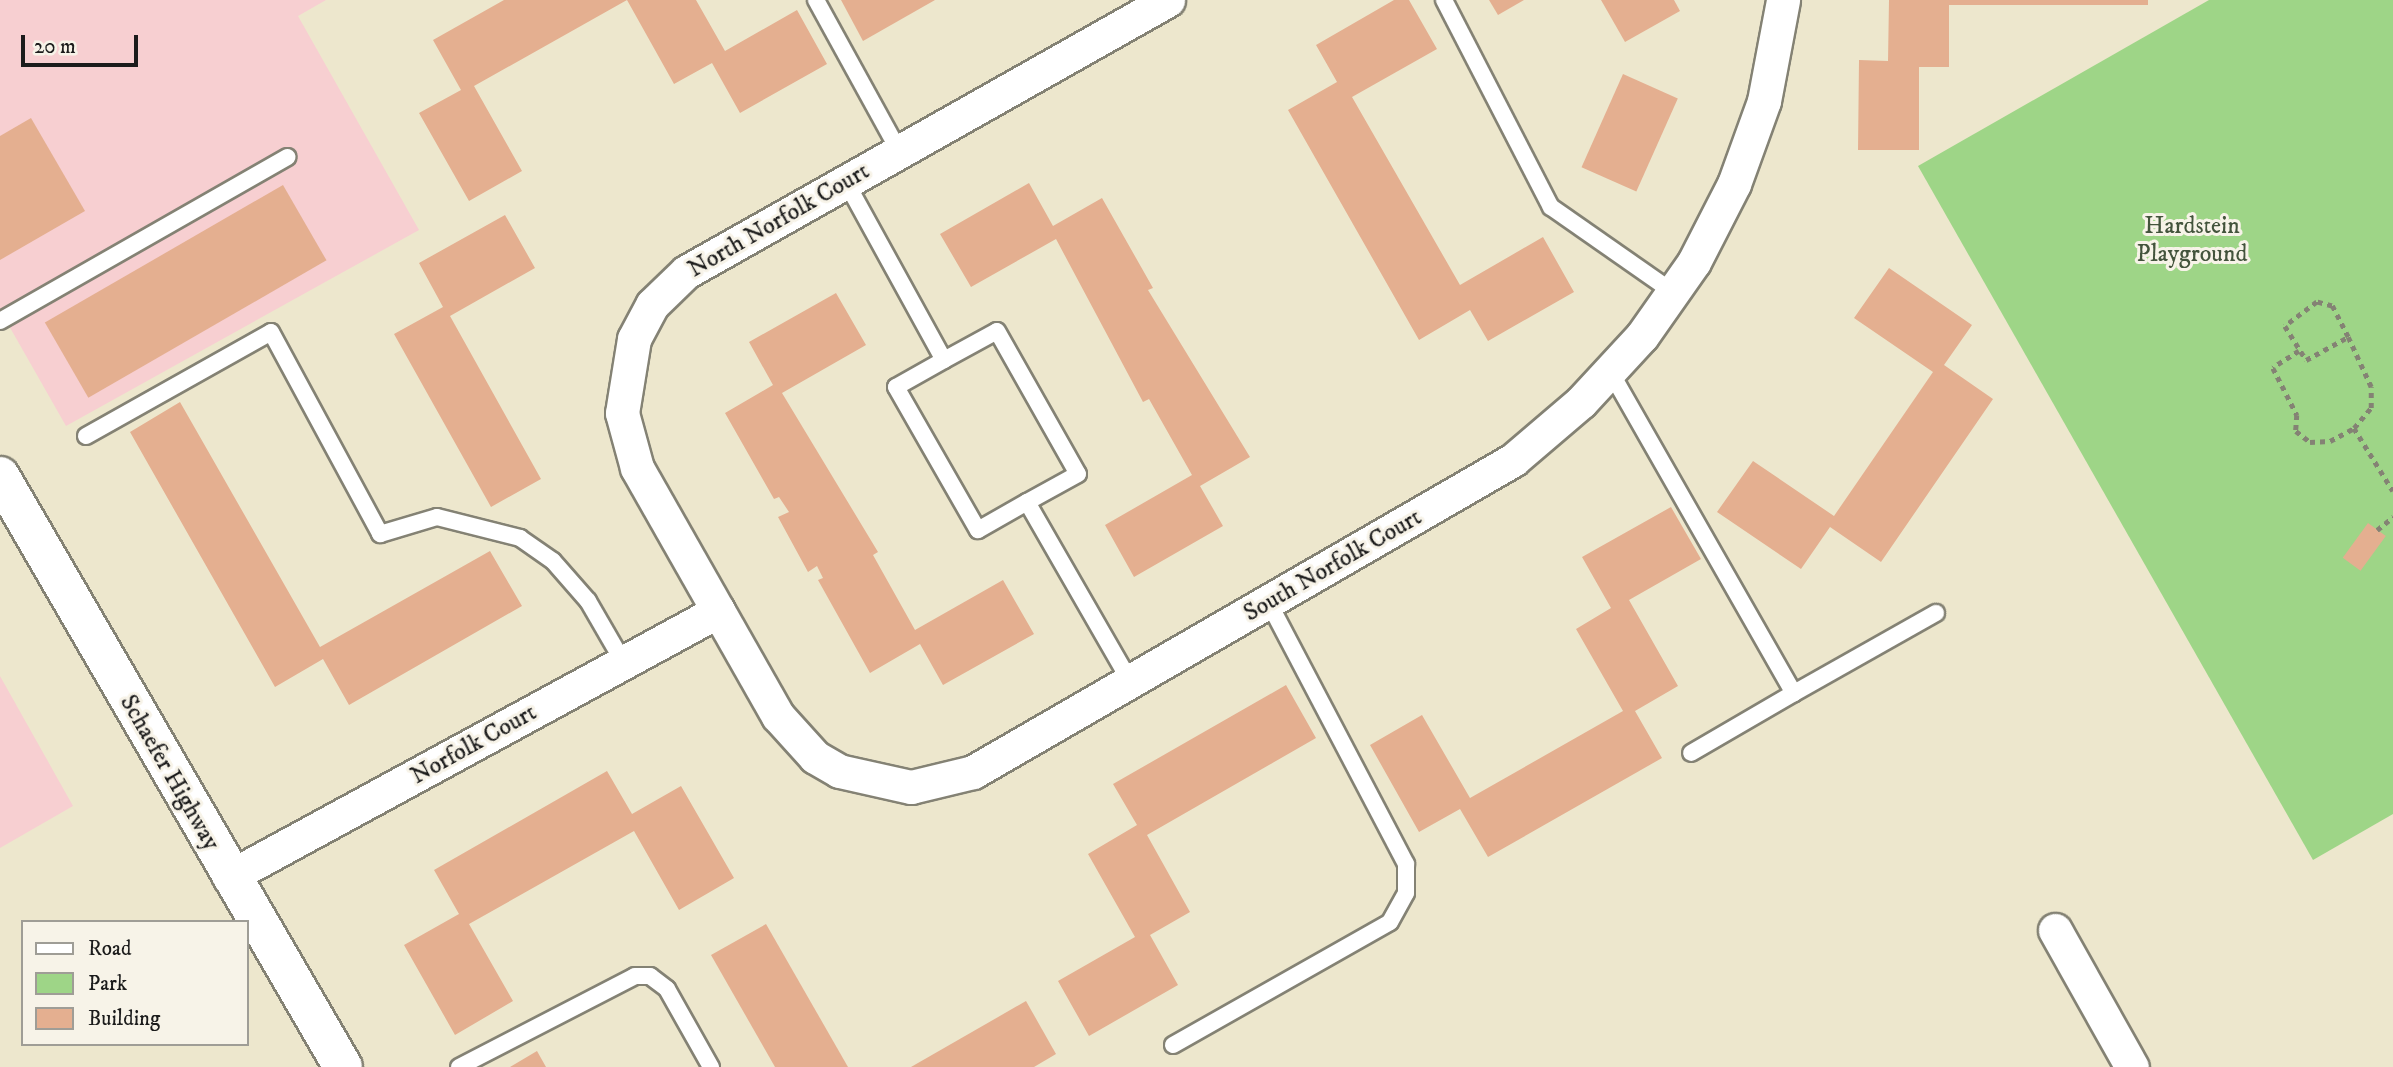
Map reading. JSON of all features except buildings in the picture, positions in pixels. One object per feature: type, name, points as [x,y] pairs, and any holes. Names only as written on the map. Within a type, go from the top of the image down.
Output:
[{"type":"street","name":"North Norfolk Court","points":[[718,611],[627,442],[624,375],[634,339],[652,305],[686,272],[1168,0]]},
{"type":"street","name":"South Norfolk Court","points":[[718,611],[795,738],[839,771],[874,784],[911,787],[973,772],[1269,603],[1513,460],[1609,371],[1673,292],[1734,184],[1764,101],[1783,0]]},
{"type":"street","name":"Schaefer Highway","points":[[0,477],[229,877],[344,1067]]},
{"type":"street","name":"Norfolk Court","points":[[229,877],[718,611]]},
{"type":"street","points":[[2055,930],[2132,1067]]},
{"type":"lane","points":[[816,0],[899,151]]},
{"type":"lane","points":[[1444,0],[1550,206],[1673,292]]},
{"type":"lane","points":[[0,321],[288,157]]},
{"type":"lane","points":[[846,182],[944,360]]},
{"type":"lane","points":[[997,331],[1078,474],[1027,502],[978,530],[897,387],[997,331]]},
{"type":"lane","points":[[86,436],[271,332],[380,534],[437,517],[520,538],[553,561],[588,601],[624,663]]},
{"type":"lane","points":[[1609,371],[1794,693]]},
{"type":"lane","points":[[1027,502],[1129,681]]},
{"type":"lane","points":[[1173,1045],[1390,922],[1406,893],[1406,864],[1269,603]]},
{"type":"lane","points":[[1691,752],[1936,613]]},
{"type":"lane","points":[[459,1067],[635,976],[650,976],[667,989],[710,1067]]},
{"type":"path","points":[[2299,351],[2273,368],[2297,415],[2296,430],[2320,441],[2354,428],[2371,408],[2371,387],[2348,337],[2332,306],[2317,302],[2285,326],[2306,360],[2348,337]]},
{"type":"path","points":[[2354,428],[2393,491]]},
{"type":"path","points":[[2377,530],[2393,517]]},
{"type":"shaded area","points":[[0,0],[326,0],[298,16],[419,230],[66,426],[0,310]]},
{"type":"shaded area","points":[[0,676],[73,806],[0,848]]},
{"type":"green space","name":"Hardstein Playground","points":[[2209,0],[2393,0],[2393,814],[2313,860],[1918,166]]}]
